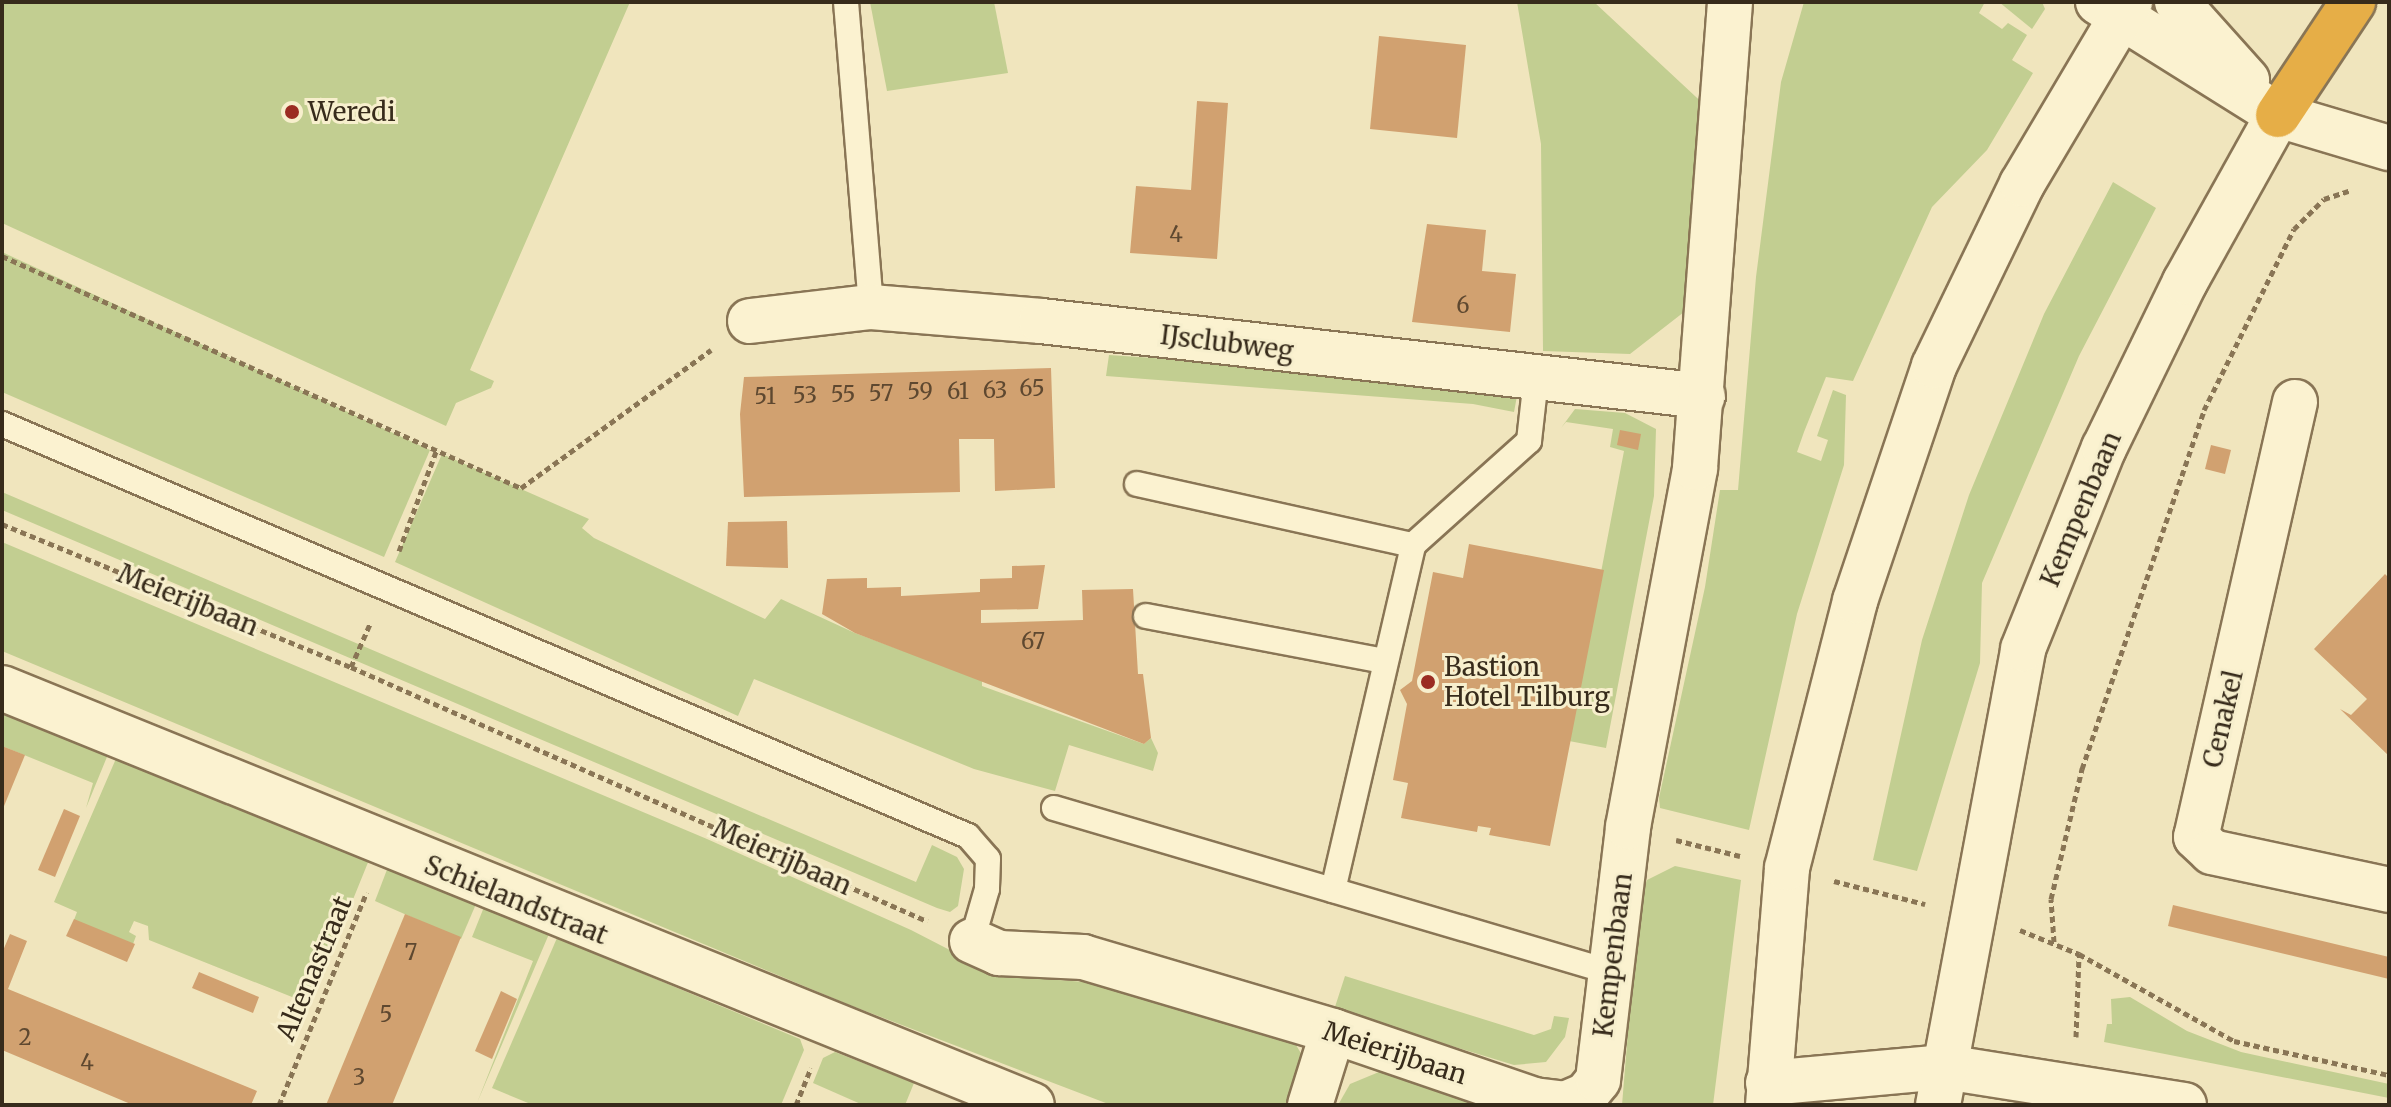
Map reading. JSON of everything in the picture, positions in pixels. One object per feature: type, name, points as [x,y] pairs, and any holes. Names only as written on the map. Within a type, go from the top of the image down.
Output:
[{"type":"highway","name":"Kempenbaan","points":[[2278,115],[2353,2]]},
{"type":"street","name":"Kempenbaan","points":[[1586,1095],[1598,1080],[1628,827],[1695,468],[1703,396],[1730,2]]},
{"type":"street","points":[[2177,2],[2278,115]]},
{"type":"street","points":[[2184,1105],[2068,1087],[1941,1086],[1778,1098],[1787,868],[1855,601],[1934,366],[2022,184],[2115,7],[2278,115],[2389,148]]},
{"type":"street","name":"Kempenbaan","points":[[1941,1086],[2023,649],[2104,448],[2185,282],[2278,115]]},
{"type":"street","name":"IJsclubweg","points":[[750,321],[871,307],[1041,321],[1703,396]]},
{"type":"street","name":"Cenakel","points":[[2295,402],[2196,837],[2212,852],[2389,890]]},
{"type":"street","name":"Schielandstraat","points":[[2,688],[386,847],[1032,1105]]},
{"type":"street","name":"Meierijbaan","points":[[972,941],[999,953],[1083,957],[1333,1031],[1534,1100],[1565,1104],[1586,1095]]},
{"type":"street","points":[[1310,1105],[1333,1031]]},
{"type":"lane","points":[[846,2],[871,307]]},
{"type":"lane","points":[[1333,890],[1413,545],[1529,441],[1536,379]]},
{"type":"lane","points":[[2,424],[968,836],[988,859],[987,889],[972,941]]},
{"type":"lane","points":[[1137,484],[1413,545]]},
{"type":"lane","points":[[1146,616],[1385,661]]},
{"type":"lane","points":[[1054,808],[1611,972]]},
{"type":"path","points":[[2054,942],[2051,899],[2082,769],[2223,363],[2308,211],[2337,193],[2365,189]]},
{"type":"path","points":[[2,256],[521,488],[750,321]]},
{"type":"path","points":[[385,588],[437,449]]},
{"type":"path","name":"Meierijbaan","points":[[2,524],[351,667],[972,941]]},
{"type":"path","points":[[1628,827],[1971,916],[2054,942],[2234,1041],[2389,1075]]},
{"type":"path","name":"Altenastraat","points":[[279,1105],[386,847]]},
{"type":"path","points":[[2068,1087],[2077,1033],[2079,954]]},
{"type":"green space","name":"Weredi","points":[[2,2],[630,2],[470,370],[494,381],[491,388],[456,403],[446,426],[2,223]]},
{"type":"green space","points":[[870,2],[994,2],[1008,73],[887,91]]},
{"type":"green space","points":[[1517,2],[1594,2],[1710,110],[1684,312],[1630,354],[1543,351],[1541,144]]},
{"type":"green space","points":[[1804,2],[1985,2],[1979,13],[2002,29],[2008,23],[2027,35],[2012,60],[2033,73],[1987,150],[1932,207],[1853,381],[1826,377],[1804,432],[1797,452],[1821,461],[1828,440],[1817,436],[1833,390],[1846,395],[1844,465],[1797,614],[1749,830],[1660,808],[1659,798],[1705,587],[1720,490],[1738,490],[1756,277],[1781,82]]},
{"type":"green space","points":[[1999,2],[2042,2],[2045,9],[2032,29]]},
{"type":"green space","points":[[2113,182],[2156,208],[2079,356],[1982,583],[1980,663],[1917,871],[1873,860],[1922,640],[1969,495],[2044,314]]},
{"type":"green space","points":[[2,252],[430,450],[384,557],[2,392]]},
{"type":"green space","points":[[1109,355],[1241,364],[1517,396],[1514,412],[1473,404],[1106,376]]},
{"type":"green space","points":[[1575,409],[1625,413],[1656,429],[1654,496],[1606,748],[1569,741],[1624,451],[1610,447],[1613,429],[1566,422],[1561,428]]},
{"type":"green space","points":[[442,454],[589,519],[582,528],[594,538],[765,619],[781,599],[855,633],[982,680],[982,686],[1144,744],[1151,738],[1158,753],[1153,771],[1069,745],[1055,791],[974,769],[754,679],[738,716],[395,562]]},
{"type":"green space","points":[[2,492],[916,882],[932,845],[957,857],[964,869],[958,906],[950,912],[937,908],[2,510]]},
{"type":"green space","points":[[2,542],[707,839],[911,930],[975,963],[1017,977],[1099,983],[1296,1045],[1302,1055],[1286,1105],[1111,1105],[847,1004],[2,651]]},
{"type":"green space","points":[[2,706],[109,752],[86,808],[93,783],[2,746]]},
{"type":"green space","points":[[118,754],[369,860],[313,998],[300,992],[297,999],[149,940],[148,926],[134,921],[129,932],[136,936],[133,944],[74,920],[77,912],[54,902]]},
{"type":"green space","points":[[1675,866],[1741,880],[1713,1105],[1622,1105],[1639,899],[1647,880]]},
{"type":"green space","points":[[388,867],[476,904],[461,939],[375,901]]},
{"type":"green space","points":[[484,907],[549,934],[477,1103],[533,961],[472,937]]},
{"type":"green space","points":[[557,938],[800,1039],[804,1050],[781,1105],[533,1105],[492,1088]]},
{"type":"green space","points":[[1345,976],[1534,1035],[1551,1029],[1554,1016],[1569,1018],[1565,1037],[1546,1062],[1514,1065],[1334,1010]]},
{"type":"green space","points":[[2130,997],[2187,1031],[2241,1052],[2389,1084],[2389,1098],[2104,1042],[2107,1024],[2112,1024],[2111,999]]},
{"type":"green space","points":[[835,1052],[914,1083],[905,1105],[863,1105],[813,1083],[823,1058]]},
{"type":"green space","points":[[1379,1072],[1490,1105],[1338,1105],[1350,1084]]},
{"type":"building","points":[[1379,36],[1466,45],[1457,138],[1370,129]]},
{"type":"building","points":[[1197,101],[1228,103],[1217,259],[1130,253],[1136,186],[1191,190]]},
{"type":"building","points":[[1427,224],[1486,230],[1482,271],[1516,274],[1510,332],[1412,322]]},
{"type":"building","points":[[1051,368],[1055,488],[995,491],[994,439],[959,439],[960,492],[744,497],[740,414],[744,377]]},
{"type":"building","points":[[1620,430],[1641,434],[1638,450],[1617,445]]},
{"type":"building","points":[[2211,445],[2231,450],[2225,474],[2205,469]]},
{"type":"building","points":[[787,521],[788,568],[726,566],[728,522]]},
{"type":"building","points":[[1469,544],[1604,570],[1550,846],[1489,835],[1491,828],[1478,826],[1477,832],[1401,818],[1408,783],[1393,780],[1407,704],[1400,690],[1412,681],[1433,572],[1463,578]]},
{"type":"building","points":[[1045,565],[1038,609],[981,610],[981,623],[1083,620],[1082,590],[1133,589],[1138,674],[1143,674],[1151,738],[1144,744],[855,633],[822,614],[827,579],[867,578],[867,588],[901,587],[901,596],[980,592],[980,579],[1012,578],[1012,566]]},
{"type":"building","points":[[2385,574],[2389,578],[2389,756],[2340,709],[2351,715],[2367,699],[2314,649]]},
{"type":"building","points":[[2,746],[25,755],[2,811]]},
{"type":"building","points":[[64,809],[80,816],[55,877],[38,870]]},
{"type":"building","points":[[2173,905],[2389,957],[2389,979],[2168,926]]},
{"type":"building","points":[[405,914],[461,937],[392,1105],[326,1105]]},
{"type":"building","points":[[74,919],[135,944],[127,962],[66,936]]},
{"type":"building","points":[[10,934],[27,941],[8,989],[257,1091],[251,1105],[133,1105],[2,1050],[2,953]]},
{"type":"building","points":[[199,972],[259,997],[253,1013],[192,988]]},
{"type":"building","points":[[501,991],[517,999],[492,1059],[475,1051]]},
{"type":"place","name":"Weredi","points":[[292,112]]},
{"type":"place","name":"Bastion Hotel Tilburg","points":[[1428,682]]}]
